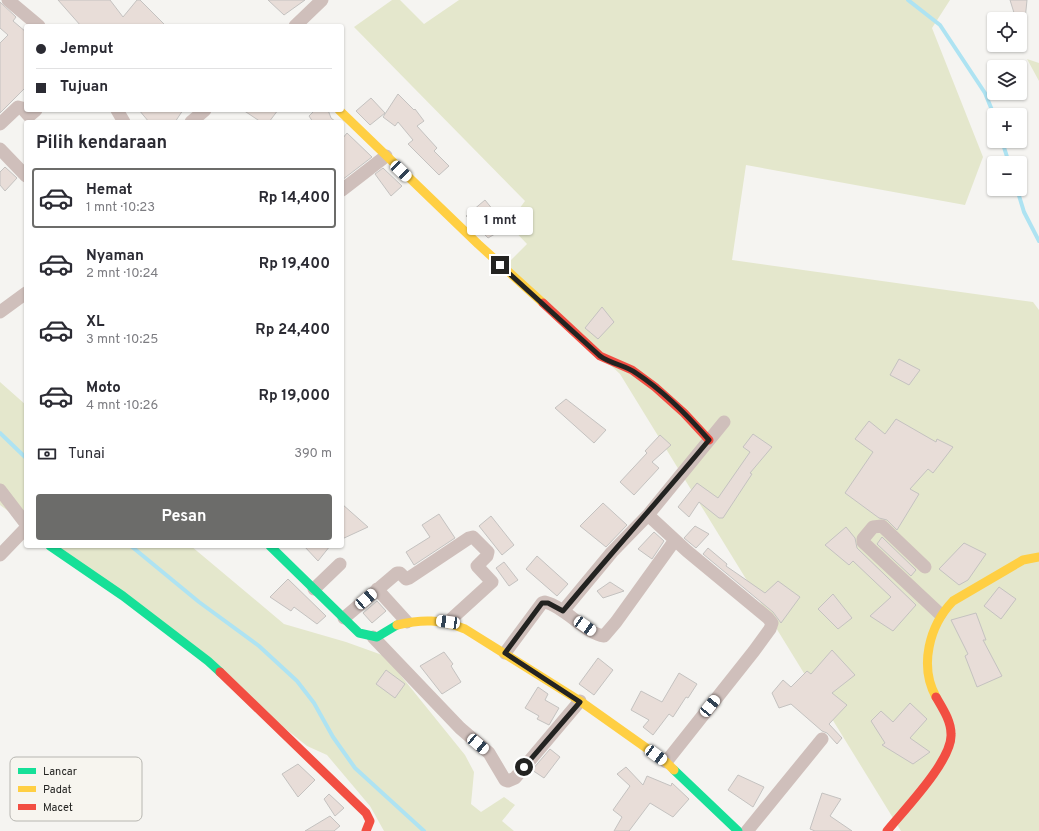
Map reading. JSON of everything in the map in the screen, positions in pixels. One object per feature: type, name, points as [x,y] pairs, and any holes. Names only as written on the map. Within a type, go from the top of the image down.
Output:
[{"type":"street","points":[[8,0],[37,24]]},
{"type":"street","points":[[297,24],[322,0]]},
{"type":"street","points":[[0,124],[18,107],[24,110]]},
{"type":"street","points":[[26,112],[29,116],[34,112]]},
{"type":"street","points":[[193,120],[203,112]]},
{"type":"street","points":[[341,112],[478,244],[600,356],[607,361],[630,369],[644,378],[693,422],[709,440]]},
{"type":"street","points":[[0,149],[24,174]]},
{"type":"street","points":[[344,188],[386,156]]},
{"type":"street","points":[[0,312],[24,295]]},
{"type":"street","points":[[563,611],[612,552],[648,514],[724,422]]},
{"type":"street","points":[[0,490],[24,521]]},
{"type":"street","points":[[648,514],[675,540],[770,619],[772,624],[754,651],[666,762]]},
{"type":"street","points":[[925,567],[882,526],[873,527],[863,539],[864,542],[940,614]]},
{"type":"street","points":[[0,555],[24,530]]},
{"type":"street","points":[[344,618],[398,573],[406,578],[409,578],[469,538],[474,537],[488,553],[477,566],[492,582],[448,622]]},
{"type":"street","points":[[505,653],[542,603],[548,603],[596,633],[604,636],[616,622],[675,540]]},
{"type":"street","points":[[53,548],[122,596],[208,661],[366,813],[370,821],[366,831]]},
{"type":"street","points":[[272,548],[359,633],[373,637],[460,728],[489,753],[505,780],[508,781],[515,778],[580,702]]},
{"type":"street","points":[[886,831],[950,750],[952,732],[948,718],[931,688],[928,676],[929,656],[933,635],[940,614],[953,601],[1023,560],[1039,557]]},
{"type":"street","points":[[314,589],[340,564]]},
{"type":"street","points":[[377,589],[408,622]]},
{"type":"street","points":[[373,637],[383,634],[396,625],[408,622],[448,622],[470,632],[580,702],[666,762],[738,831]]},
{"type":"street","points":[[747,831],[822,739]]},
{"type":"green space","points":[[392,0],[400,0],[424,24],[459,0],[950,0],[932,28],[983,157],[965,205],[746,165],[732,260],[1033,302],[1039,310],[1039,831],[901,831],[620,374],[505,266],[527,244],[508,224],[525,201],[354,27]]},
{"type":"green space","points":[[1027,59],[1039,63],[1039,81]]},
{"type":"green space","points":[[0,382],[24,403],[24,523],[0,505]]},
{"type":"green space","points":[[60,548],[193,548],[284,624],[346,642],[385,656],[465,755],[474,772],[471,804],[481,812],[504,797],[515,805],[502,821],[514,831],[384,831],[370,806],[327,755],[307,746]]},
{"type":"building","points":[[58,0],[110,0],[123,17],[137,0],[140,0],[164,24],[79,24]]},
{"type":"building","points":[[268,0],[305,0],[284,15]]},
{"type":"building","points":[[1010,0],[1027,0],[1026,12],[1014,12]]},
{"type":"building","points":[[0,2],[16,17],[13,21],[24,30],[24,89],[0,113],[0,43],[8,35],[0,28]]},
{"type":"building","points":[[398,94],[414,110],[415,109],[424,121],[417,126],[437,148],[434,151],[449,166],[439,175],[408,144],[413,140],[398,122],[395,126],[383,117]]},
{"type":"building","points":[[371,98],[385,113],[370,125],[356,111]]},
{"type":"building","points":[[141,112],[182,112],[176,120],[147,120]]},
{"type":"building","points":[[246,112],[276,112],[270,120],[258,120]]},
{"type":"building","points":[[313,112],[329,112],[334,120],[312,120],[309,116]]},
{"type":"building","points":[[347,133],[372,157],[344,178],[344,137]]},
{"type":"building","points":[[5,167],[17,178],[5,191],[0,185],[0,172]]},
{"type":"building","points":[[383,168],[402,186],[391,196],[375,174]]},
{"type":"building","points":[[485,200],[507,227],[488,238],[466,216]]},
{"type":"building","points":[[602,307],[614,322],[598,339],[585,328]]},
{"type":"building","points":[[899,359],[920,370],[909,385],[890,375]]},
{"type":"building","points":[[566,399],[606,430],[594,443],[555,408]]},
{"type":"building","points":[[896,419],[936,442],[937,439],[953,447],[933,473],[928,469],[910,489],[919,494],[897,530],[887,520],[879,518],[845,493],[873,452],[855,439],[869,421],[885,434]]},
{"type":"building","points":[[753,434],[772,447],[750,473],[752,474],[723,518],[719,518],[699,502],[689,517],[678,507],[697,483],[718,498],[750,452],[743,447]]},
{"type":"building","points":[[660,435],[671,445],[652,462],[659,468],[634,495],[620,482],[647,453],[645,451]]},
{"type":"building","points":[[603,503],[627,525],[606,547],[580,526]]},
{"type":"building","points":[[344,506],[368,527],[344,538]]},
{"type":"building","points":[[439,514],[455,538],[414,565],[406,552],[430,537],[422,525]]},
{"type":"building","points":[[491,516],[514,545],[502,555],[479,526]]},
{"type":"building","points":[[695,526],[709,534],[696,548],[684,538]]},
{"type":"building","points":[[846,527],[855,538],[857,548],[916,605],[893,631],[870,616],[891,597],[853,561],[849,565],[825,545]]},
{"type":"building","points":[[654,532],[664,541],[652,559],[638,549]]},
{"type":"building","points":[[882,537],[916,570],[911,576],[877,544]]},
{"type":"building","points":[[964,543],[986,554],[968,580],[959,585],[939,569]]},
{"type":"building","points":[[306,548],[328,548],[318,561]]},
{"type":"building","points":[[708,548],[727,564],[726,566],[765,593],[778,581],[800,597],[781,623],[773,612],[703,554]]},
{"type":"building","points":[[537,556],[568,584],[557,596],[526,569]]},
{"type":"building","points":[[504,562],[518,580],[509,586],[496,568]]},
{"type":"building","points":[[288,579],[326,616],[317,624],[294,607],[291,611],[270,597]]},
{"type":"building","points":[[610,582],[624,591],[603,598],[597,591]]},
{"type":"building","points":[[999,587],[1016,599],[1001,619],[984,606]]},
{"type":"building","points":[[833,594],[852,618],[838,629],[818,609]]},
{"type":"building","points":[[377,601],[386,611],[372,623],[363,613]]},
{"type":"building","points":[[976,613],[986,640],[983,640],[1002,676],[977,687],[965,656],[968,654],[951,620]]},
{"type":"building","points":[[832,650],[855,675],[832,693],[847,705],[829,724],[842,738],[837,744],[827,733],[822,731],[791,704],[779,708],[772,693],[783,680],[791,687],[807,671],[811,674]]},
{"type":"building","points":[[444,652],[453,664],[451,666],[461,682],[442,694],[420,666]]},
{"type":"building","points":[[598,658],[613,670],[594,695],[579,684]]},
{"type":"building","points":[[386,670],[405,684],[395,698],[376,684]]},
{"type":"building","points":[[679,673],[697,684],[688,698],[686,697],[673,717],[669,714],[653,735],[643,727],[649,720],[631,710],[641,691],[662,702]]},
{"type":"building","points":[[538,687],[548,694],[545,700],[559,708],[549,725],[537,719],[539,716],[525,708]]},
{"type":"building","points":[[910,703],[927,719],[910,738],[930,752],[913,764],[882,745],[885,743],[871,721],[881,711],[893,722]]},
{"type":"building","points":[[550,749],[560,757],[544,778],[532,770]]},
{"type":"building","points":[[298,764],[315,780],[298,797],[282,774]]},
{"type":"building","points":[[626,767],[643,785],[647,776],[671,786],[672,783],[689,799],[673,817],[650,803],[629,831],[614,831],[622,817],[613,810],[630,786],[617,774]]},
{"type":"building","points":[[738,775],[764,787],[753,807],[728,790]]},
{"type":"building","points":[[822,793],[841,799],[830,816],[852,831],[815,831],[810,829]]},
{"type":"building","points":[[329,794],[344,808],[335,816],[324,799]]},
{"type":"building","points":[[330,816],[340,826],[334,831],[305,831]]},
{"type":"waterway","points":[[908,0],[940,25],[985,93],[991,108]]},
{"type":"waterway","points":[[1004,148],[1007,156]]},
{"type":"waterway","points":[[1019,196],[1024,212],[1039,241]]},
{"type":"waterway","points":[[0,433],[24,456]]},
{"type":"waterway","points":[[133,548],[199,602],[259,646],[297,681],[314,703],[333,737],[355,768],[424,831]]},
{"type":"traffic: fast","points":[[53,548],[123,596],[208,661],[220,672]]},
{"type":"traffic: fast","points":[[272,548],[359,633],[377,637],[397,625]]},
{"type":"traffic: fast","points":[[674,770],[738,831]]},
{"type":"traffic: slow","points":[[341,112],[478,244],[543,303]]},
{"type":"traffic: slow","points":[[936,697],[928,672],[929,647],[938,622],[945,611],[953,601],[1023,560],[1039,557]]},
{"type":"traffic: slow","points":[[397,625],[431,621],[448,623],[465,629],[580,701],[666,762],[674,770]]},
{"type":"traffic: jam","points":[[543,303],[600,356],[632,370],[655,387],[684,413],[709,440]]},
{"type":"traffic: jam","points":[[220,672],[366,813],[370,821],[366,831]]},
{"type":"traffic: jam","points":[[887,831],[926,785],[936,771],[949,745],[951,734],[950,724],[936,697]]},
{"type":"route","points":[[500,265],[600,356],[607,361],[636,372],[644,378],[693,422],[709,440],[648,514],[612,552],[563,611],[548,603],[542,603],[505,653],[580,702],[524,767]]}]
